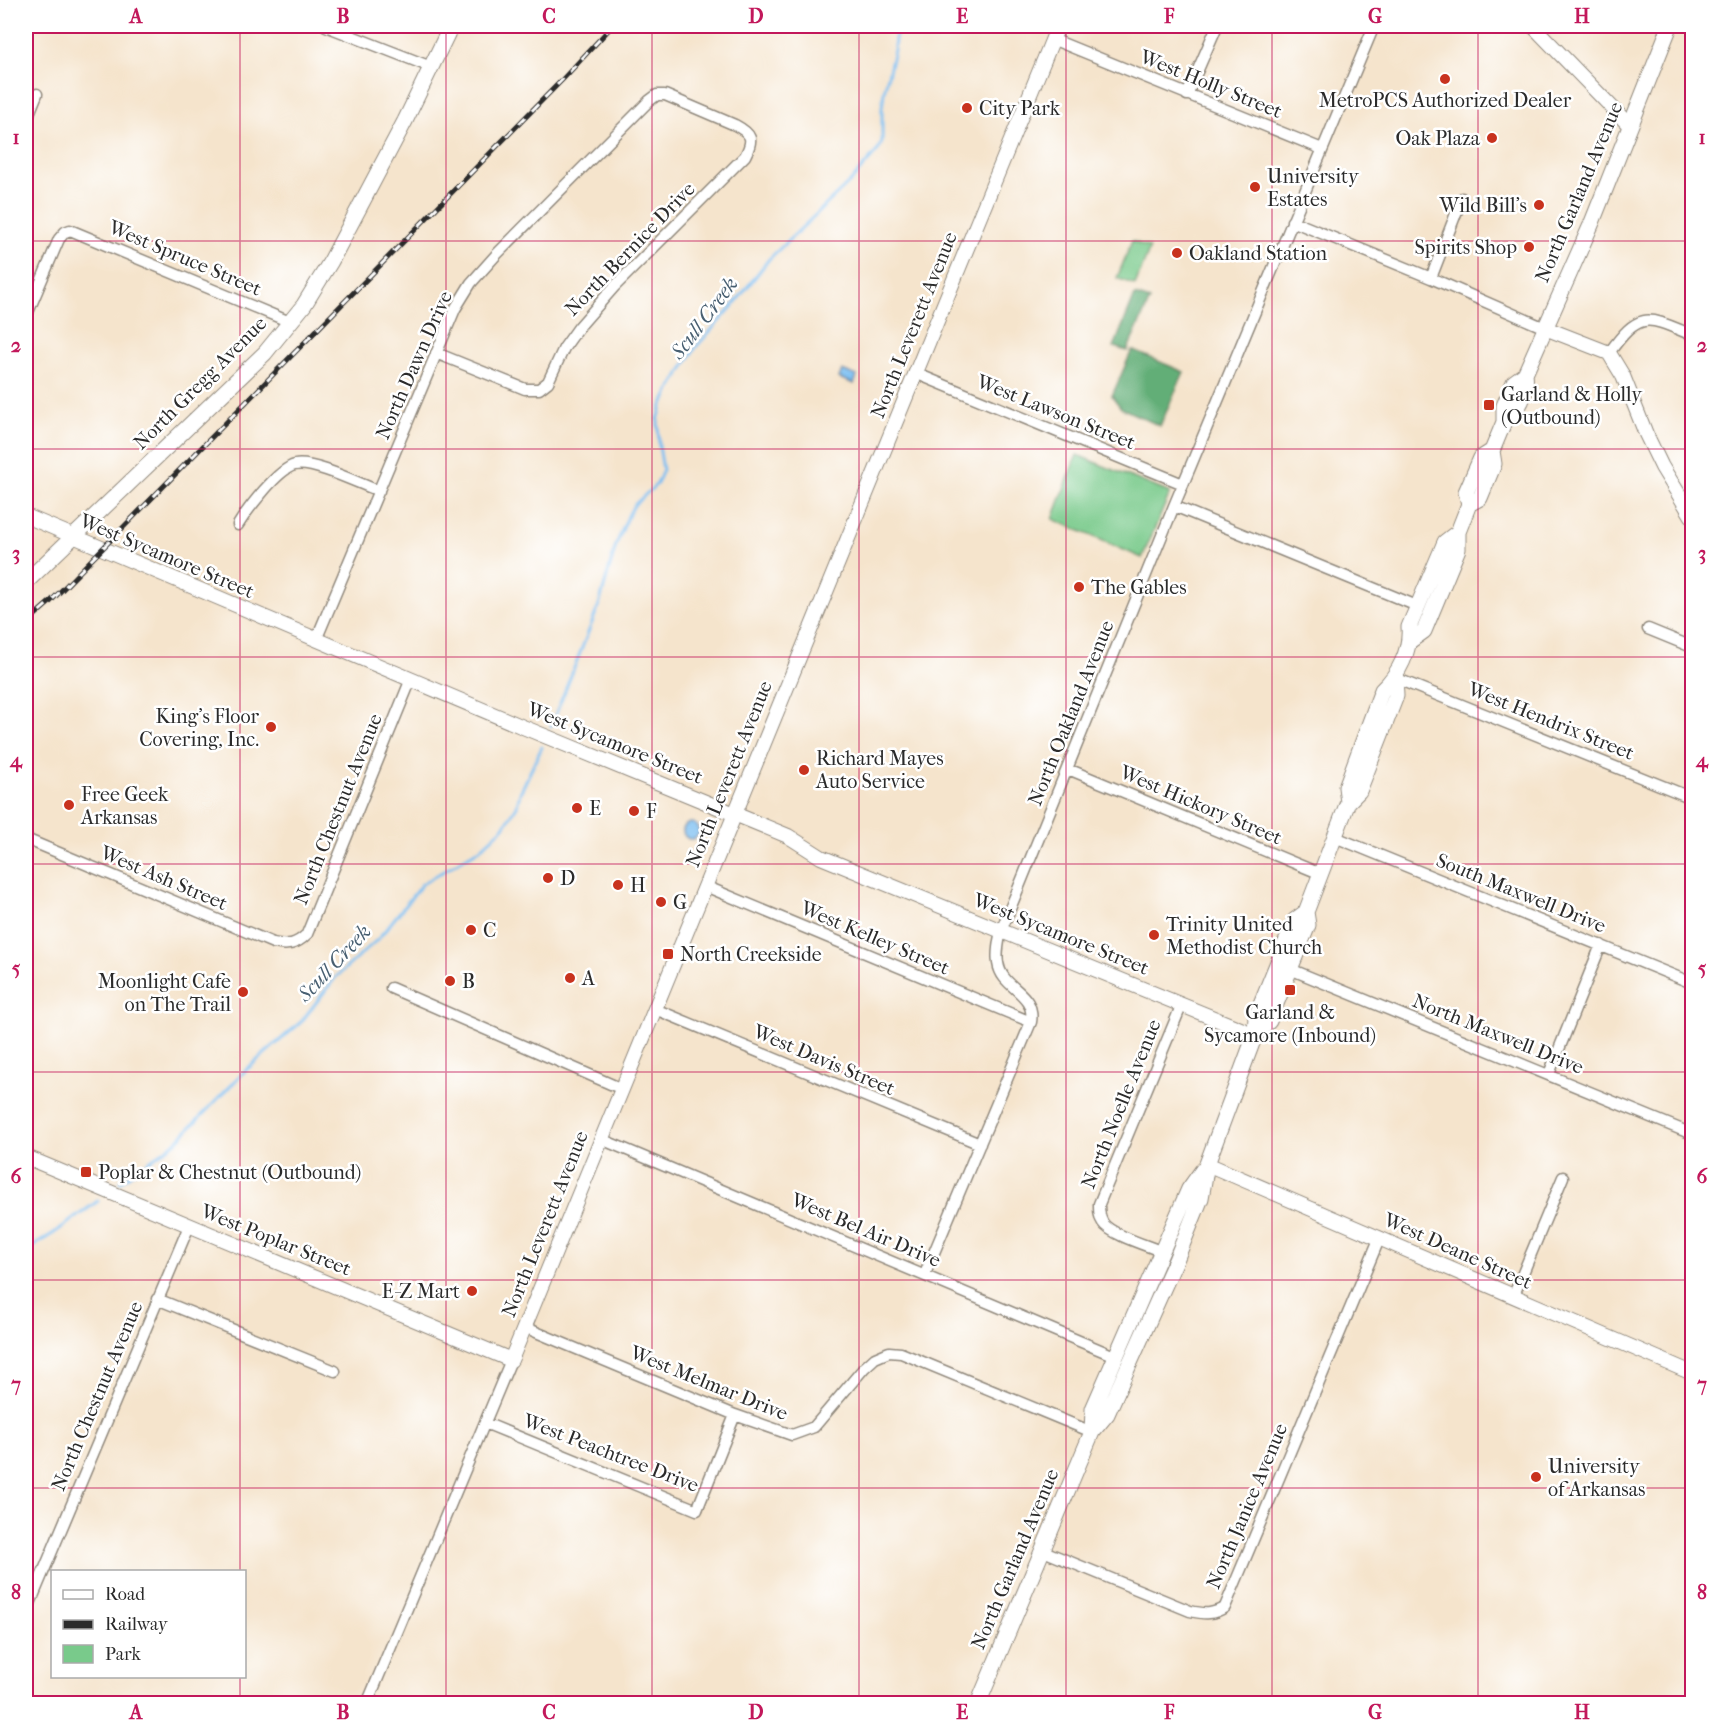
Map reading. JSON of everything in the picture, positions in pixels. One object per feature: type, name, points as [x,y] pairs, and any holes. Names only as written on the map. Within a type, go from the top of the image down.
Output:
[{"type":"main road","name":"North Gregg Avenue","points":[[26,582],[265,353],[290,322],[331,261],[405,121],[451,26]]},
{"type":"main road","name":"North Garland Avenue","points":[[1410,641],[1424,631],[1458,549],[1458,532],[1469,504],[1480,498],[1494,464],[1492,451],[1504,423],[1504,406],[1510,390],[1514,382],[1525,374],[1591,225],[1669,26]]},
{"type":"main road","name":"North Garland Avenue","points":[[1255,1035],[1269,1021],[1308,925],[1306,912],[1348,802],[1359,791],[1396,696],[1395,678],[1410,641],[1409,627],[1445,542],[1458,532]]},
{"type":"main road","name":"North Garland Avenue","points":[[978,1704],[1092,1432],[1107,1414],[1176,1260],[1202,1194],[1207,1164],[1255,1035],[1256,1016],[1295,920],[1306,912]]},
{"type":"main road","name":"North Garland Avenue","points":[[1092,1432],[1094,1409],[1189,1189],[1207,1164]]},
{"type":"street","points":[[326,26],[431,68]]},
{"type":"street","name":"North Leverett Avenue","points":[[367,1704],[485,1424],[1058,26]]},
{"type":"street","points":[[1188,95],[1217,26]]},
{"type":"street","name":"North Oakland Avenue","points":[[1031,1022],[1029,1002],[1005,979],[998,965],[1001,931],[1183,484],[1374,26]]},
{"type":"street","points":[[1533,26],[1630,126]]},
{"type":"street","name":"West Holly Street","points":[[1052,39],[1322,149]]},
{"type":"street","points":[[26,121],[37,94]]},
{"type":"street","name":"North Dawn Drive","points":[[316,640],[455,309],[471,283],[616,133],[657,95],[665,95],[735,125],[746,131],[751,139]]},
{"type":"street","name":"North Bernice Drive","points":[[436,353],[525,389],[539,389],[548,382],[564,348],[579,327],[614,287],[745,156],[751,146],[751,139]]},
{"type":"street","points":[[1431,278],[1462,198]]},
{"type":"street","points":[[1292,222],[1609,353],[1623,376],[1646,435],[1662,467],[1692,516]]},
{"type":"street","name":"West Spruce Street","points":[[26,317],[54,249],[65,232],[70,230],[290,322]]},
{"type":"street","points":[[1609,353],[1632,325],[1646,321],[1656,319],[1692,334]]},
{"type":"street","name":"West Lawson Street","points":[[915,373],[1183,484]]},
{"type":"street","points":[[238,525],[249,508],[283,471],[294,465],[318,468],[379,491]]},
{"type":"street","points":[[1174,506],[1418,606]]},
{"type":"street","name":"West Sycamore Street","points":[[26,516],[316,640],[788,836],[821,857],[1255,1035]]},
{"type":"street","points":[[1648,629],[1692,647]]},
{"type":"street","name":"West Hendrix Street","points":[[1395,678],[1692,798]]},
{"type":"street","name":"North Chestnut Avenue","points":[[290,945],[300,941],[307,934],[411,679]]},
{"type":"street","name":"West Hickory Street","points":[[1068,769],[1321,874]]},
{"type":"street","name":"South Maxwell Drive","points":[[1335,837],[1692,983]]},
{"type":"street","name":"West Ash Street","points":[[26,839],[273,943],[290,945]]},
{"type":"street","name":"West Kelley Street","points":[[705,886],[1031,1022]]},
{"type":"street","points":[[1549,1074],[1600,945]]},
{"type":"street","name":"North Maxwell Drive","points":[[1290,969],[1692,1134]]},
{"type":"street","points":[[391,988],[622,1089]]},
{"type":"street","name":"North Noelle Avenue","points":[[1163,1252],[1107,1227],[1102,1222],[1099,1204],[1182,1004]]},
{"type":"street","name":"West Davis Street","points":[[655,1009],[980,1144]]},
{"type":"street","points":[[925,1274],[1031,1022]]},
{"type":"street","name":"West Bel Air Drive","points":[[601,1139],[1117,1357]]},
{"type":"street","name":"West Poplar Street","points":[[26,1157],[511,1360]]},
{"type":"street","name":"West Deane Street","points":[[1207,1164],[1692,1373]]},
{"type":"street","points":[[1513,1297],[1563,1177]]},
{"type":"street","name":"North Chestnut Avenue","points":[[26,1613],[189,1226]]},
{"type":"street","name":"North Janice Avenue","points":[[1041,1550],[1191,1611],[1203,1614],[1216,1613],[1225,1607],[1380,1237]]},
{"type":"street","points":[[157,1299],[335,1371]]},
{"type":"street","name":"West Melmar Drive","points":[[524,1327],[735,1415],[792,1435],[814,1427],[864,1368],[875,1358],[889,1352],[901,1353],[1092,1432]]},
{"type":"street","name":"West Peachtree Drive","points":[[485,1424],[697,1510],[735,1415]]},
{"type":"green space","points":[[1132,241],[1150,248],[1135,285],[1117,278]]},
{"type":"green space","points":[[1135,295],[1150,300],[1127,351],[1114,347]]},
{"type":"green space","points":[[1132,350],[1184,372],[1160,426],[1121,408],[1112,396]]},
{"type":"green space","points":[[1077,455],[1170,493],[1142,558],[1053,519]]},
{"type":"water","points":[[842,370],[857,376],[854,384],[839,378]]},
{"type":"water","points":[[691,823],[699,831],[691,839],[683,831]]},
{"type":"waterway","name":"Scull Creek","points":[[551,726],[599,605],[616,545],[628,516],[634,505],[657,484],[663,470],[658,420],[671,388],[696,347],[732,307],[769,259],[851,181],[879,149],[882,142],[884,92],[897,32],[904,26]]},
{"type":"waterway","name":"Scull Creek","points":[[120,1182],[176,1142],[246,1070],[301,1022],[335,978],[379,938],[422,884],[480,849],[504,827],[517,806],[520,793],[542,747]]},
{"type":"waterway","name":"Scull Creek","points":[[26,1251],[98,1201]]},
{"type":"railway","points":[[26,623],[51,601],[562,80],[612,26]]},
{"type":"place","name":"MetroPCS Authorized Dealer","points":[[1445,79]]},
{"type":"place","name":"City Park","points":[[967,108]]},
{"type":"place","name":"Oak Plaza","points":[[1492,138]]},
{"type":"place","name":"University Estates","points":[[1255,187]]},
{"type":"place","name":"Wild Bill's","points":[[1539,205]]},
{"type":"place","name":"Spirits Shop","points":[[1529,247]]},
{"type":"place","name":"Oakland Station","points":[[1177,253]]},
{"type":"place","name":"Garland & Holly (Outbound)","points":[[1489,405]]},
{"type":"place","name":"The Gables","points":[[1079,587]]},
{"type":"place","name":"King's Floor Covering, Inc.","points":[[271,727]]},
{"type":"place","name":"Richard Mayes Auto Service","points":[[804,770]]},
{"type":"place","name":"Free Geek Arkansas","points":[[69,805]]},
{"type":"place","name":"E","points":[[577,808]]},
{"type":"place","name":"F","points":[[634,811]]},
{"type":"place","name":"D","points":[[548,878]]},
{"type":"place","name":"H","points":[[618,885]]},
{"type":"place","name":"G","points":[[661,902]]},
{"type":"place","name":"C","points":[[471,930]]},
{"type":"place","name":"Trinity United Methodist Church","points":[[1154,935]]},
{"type":"place","name":"North Creekside","points":[[668,954]]},
{"type":"place","name":"A","points":[[570,978]]},
{"type":"place","name":"B","points":[[450,981]]},
{"type":"place","name":"Garland & Sycamore (Inbound)","points":[[1290,990]]},
{"type":"place","name":"Moonlight Cafe on The Trail","points":[[243,992]]},
{"type":"place","name":"Poplar & Chestnut (Outbound)","points":[[86,1172]]},
{"type":"place","name":"E-Z Mart","points":[[472,1291]]},
{"type":"place","name":"University of Arkansas","points":[[1536,1477]]}]
